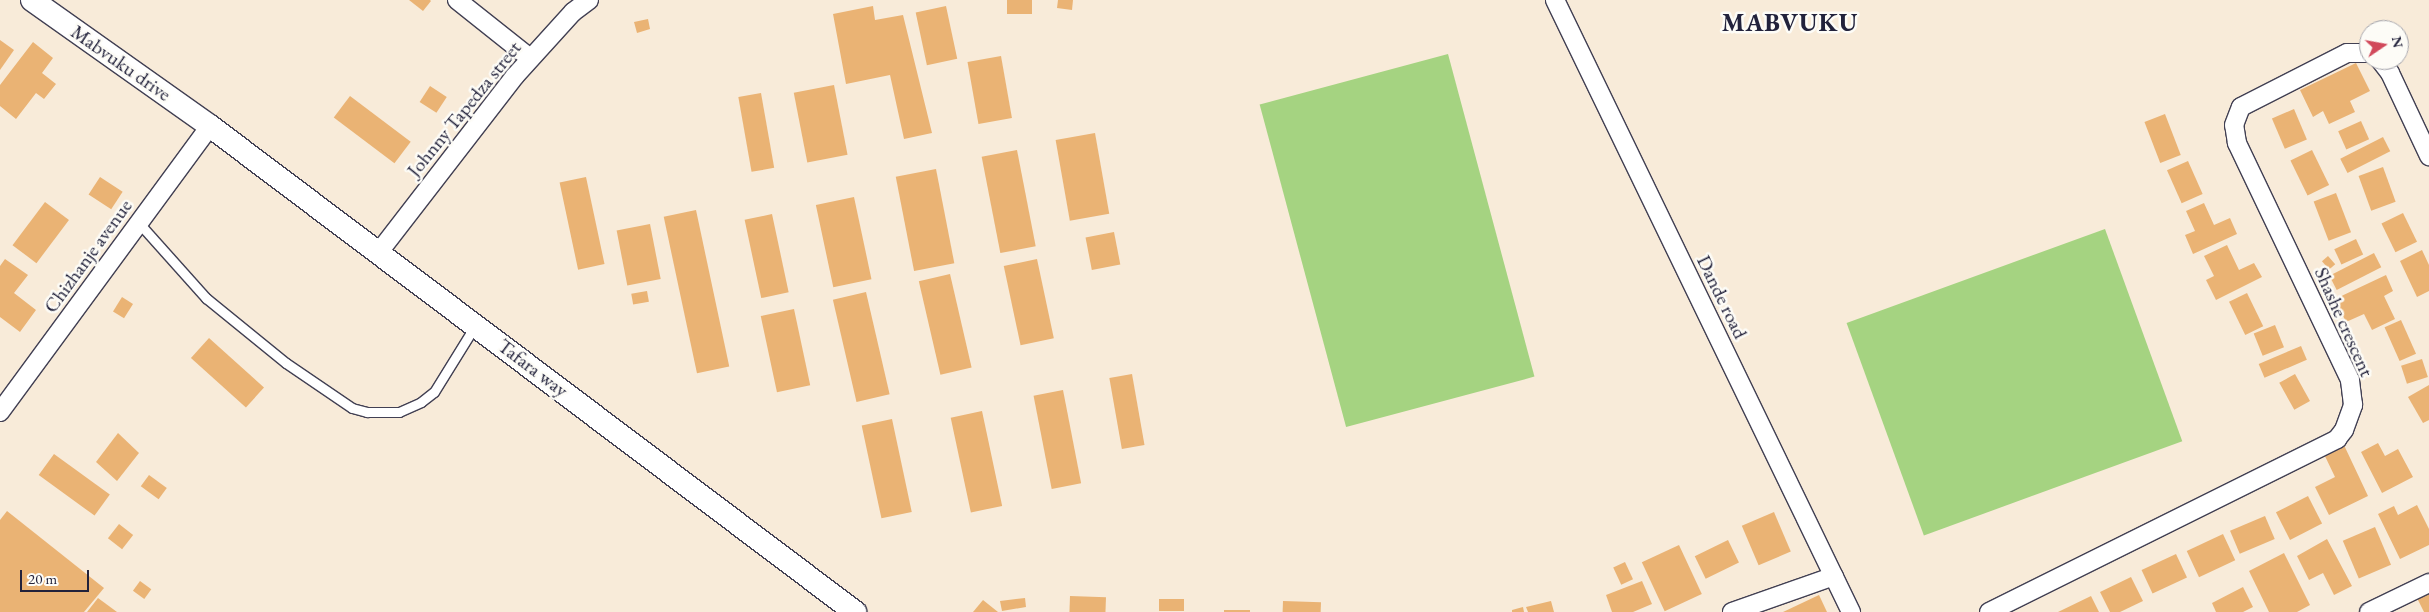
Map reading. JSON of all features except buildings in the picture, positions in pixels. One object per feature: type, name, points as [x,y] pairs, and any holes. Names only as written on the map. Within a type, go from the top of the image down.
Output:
[{"type":"street","name":"Mabvuku drive","points":[[32,0],[210,126]]},
{"type":"street","points":[[457,0],[530,58]]},
{"type":"street","name":"Johnny Tapedza street","points":[[379,252],[530,58],[589,0]]},
{"type":"street","name":"Dande road","points":[[1555,0],[1851,612]]},
{"type":"street","name":"Shashe crescent","points":[[1989,612],[2337,439],[2344,430],[2353,405],[2350,380],[2237,143],[2234,125],[2240,107],[2347,53],[2359,53]]},
{"type":"street","points":[[2388,70],[2429,156]]},
{"type":"street","name":"Chizhanje avenue","points":[[0,412],[210,126]]},
{"type":"street","name":"Tafara way","points":[[210,126],[855,612]]},
{"type":"street","points":[[1732,612],[1834,576]]},
{"type":"street","points":[[2369,612],[2429,583]]},
{"type":"lane","points":[[139,223],[206,298],[286,363],[352,408],[367,412],[398,412],[421,402],[434,392],[476,325]]},
{"type":"green space","points":[[1448,54],[1534,377],[1346,427],[1260,104]]},
{"type":"green space","points":[[2105,229],[2182,441],[1924,535],[1847,323]]},
{"type":"district","name":"MABVUKU","points":[[1790,22]]}]
